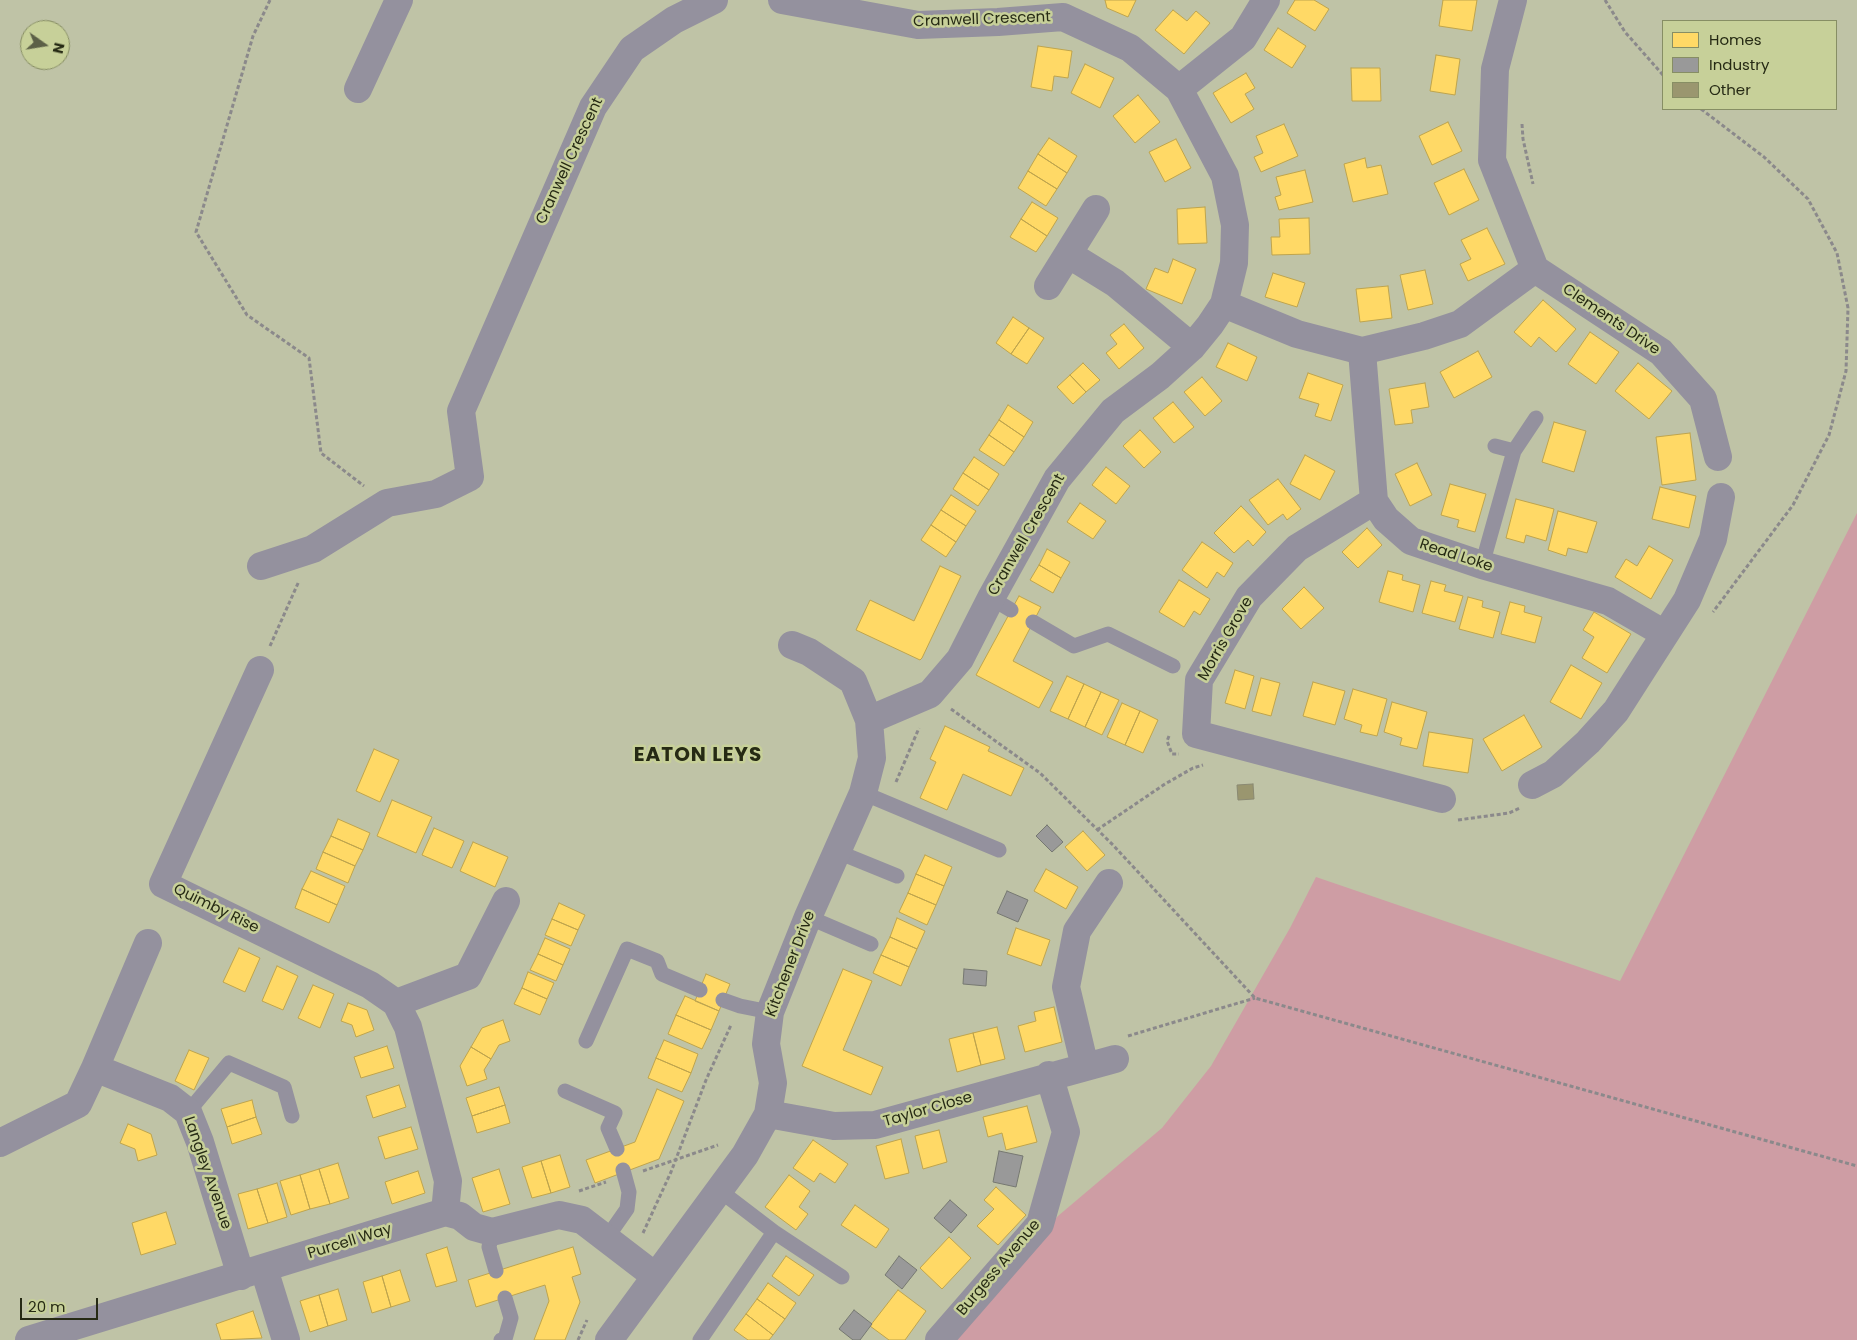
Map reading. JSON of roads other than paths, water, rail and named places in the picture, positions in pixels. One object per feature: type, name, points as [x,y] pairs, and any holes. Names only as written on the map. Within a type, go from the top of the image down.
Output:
[{"type":"street","points":[[358,89],[399,0]]},
{"type":"street","name":"Cranwell Crescent","points":[[261,566],[313,549],[387,503],[436,494],[470,477],[461,411],[592,107],[632,49],[674,20],[714,0]]},
{"type":"street","name":"Cranwell Crescent","points":[[782,0],[918,25],[998,22],[1063,8],[1130,48],[1179,90],[1225,176],[1235,225],[1234,264],[1224,304],[1192,347],[1160,376],[1113,411],[1057,479],[1001,604],[960,659],[930,694],[869,720]]},
{"type":"street","points":[[1179,90],[1243,38],[1266,0]]},
{"type":"street","points":[[1224,304],[1297,334],[1362,351],[1424,336],[1460,324],[1535,269],[1492,160],[1495,69],[1513,0]]},
{"type":"street","points":[[1048,286],[1096,209]]},
{"type":"street","points":[[1068,254],[1115,283],[1192,347]]},
{"type":"street","name":"Clements Drive","points":[[1535,269],[1661,352],[1703,399],[1718,456]]},
{"type":"street","name":"Read Loke","points":[[1362,351],[1374,501],[1386,520],[1411,541],[1482,565],[1608,601],[1665,634]]},
{"type":"street","points":[[1529,795],[1588,742],[1616,711],[1687,600],[1713,538],[1721,497]]},
{"type":"street","name":"Morris Grove","points":[[1374,501],[1298,548],[1249,597],[1199,680],[1196,734],[1447,808]]},
{"type":"street","name":"Kitchener Drive","points":[[609,1340],[745,1155],[768,1114],[773,1083],[766,1044],[770,1012],[808,917],[863,793],[872,758],[869,720],[853,681],[809,652],[792,645]]},
{"type":"street","name":"Quimby Rise","points":[[260,670],[163,884],[370,985],[396,1003],[408,1027],[448,1181],[445,1212]]},
{"type":"street","points":[[1085,1067],[1066,987],[1077,931],[1109,882]]},
{"type":"street","points":[[396,1003],[468,976],[506,901]]},
{"type":"street","points":[[0,1143],[78,1104],[148,943]]},
{"type":"street","name":"Taylor Close","points":[[768,1114],[834,1126],[876,1125],[1049,1075],[1085,1067],[1119,1048]]},
{"type":"street","name":"Langley Avenue","points":[[95,1068],[170,1098],[188,1112],[252,1272],[286,1340]]},
{"type":"street","name":"Burgess Avenue","points":[[939,1340],[1040,1224],[1066,1132],[1049,1075]]},
{"type":"street","points":[[445,1212],[460,1216],[474,1227],[492,1232],[559,1215],[582,1220],[655,1276]]},
{"type":"street","name":"Purcell Way","points":[[30,1340],[445,1212]]},
{"type":"lane","points":[[1482,565],[1514,451],[1536,418]]},
{"type":"lane","points":[[1495,446],[1514,451]]},
{"type":"lane","points":[[1033,622],[1074,646],[1108,634],[1173,666]]},
{"type":"lane","points":[[863,793],[999,850]]},
{"type":"lane","points":[[838,852],[897,876]]},
{"type":"lane","points":[[808,917],[871,944]]},
{"type":"lane","points":[[586,1041],[627,948],[657,961],[662,974],[700,990]]},
{"type":"lane","points":[[723,1000],[740,1006],[770,1012]]},
{"type":"lane","points":[[188,1112],[229,1063],[284,1087],[292,1116]]},
{"type":"lane","points":[[564,1091],[615,1113],[608,1128],[616,1149]]},
{"type":"lane","points":[[606,1239],[627,1209],[629,1192],[625,1173]]},
{"type":"lane","points":[[719,1190],[774,1232],[842,1277]]},
{"type":"lane","points":[[492,1232],[489,1247],[496,1271]]},
{"type":"lane","points":[[700,1340],[774,1232]]},
{"type":"lane","points":[[501,1340],[505,1339],[511,1318],[505,1298]]},
{"type":"district","name":"EATON LEYS","points":[[698,756]]}]
